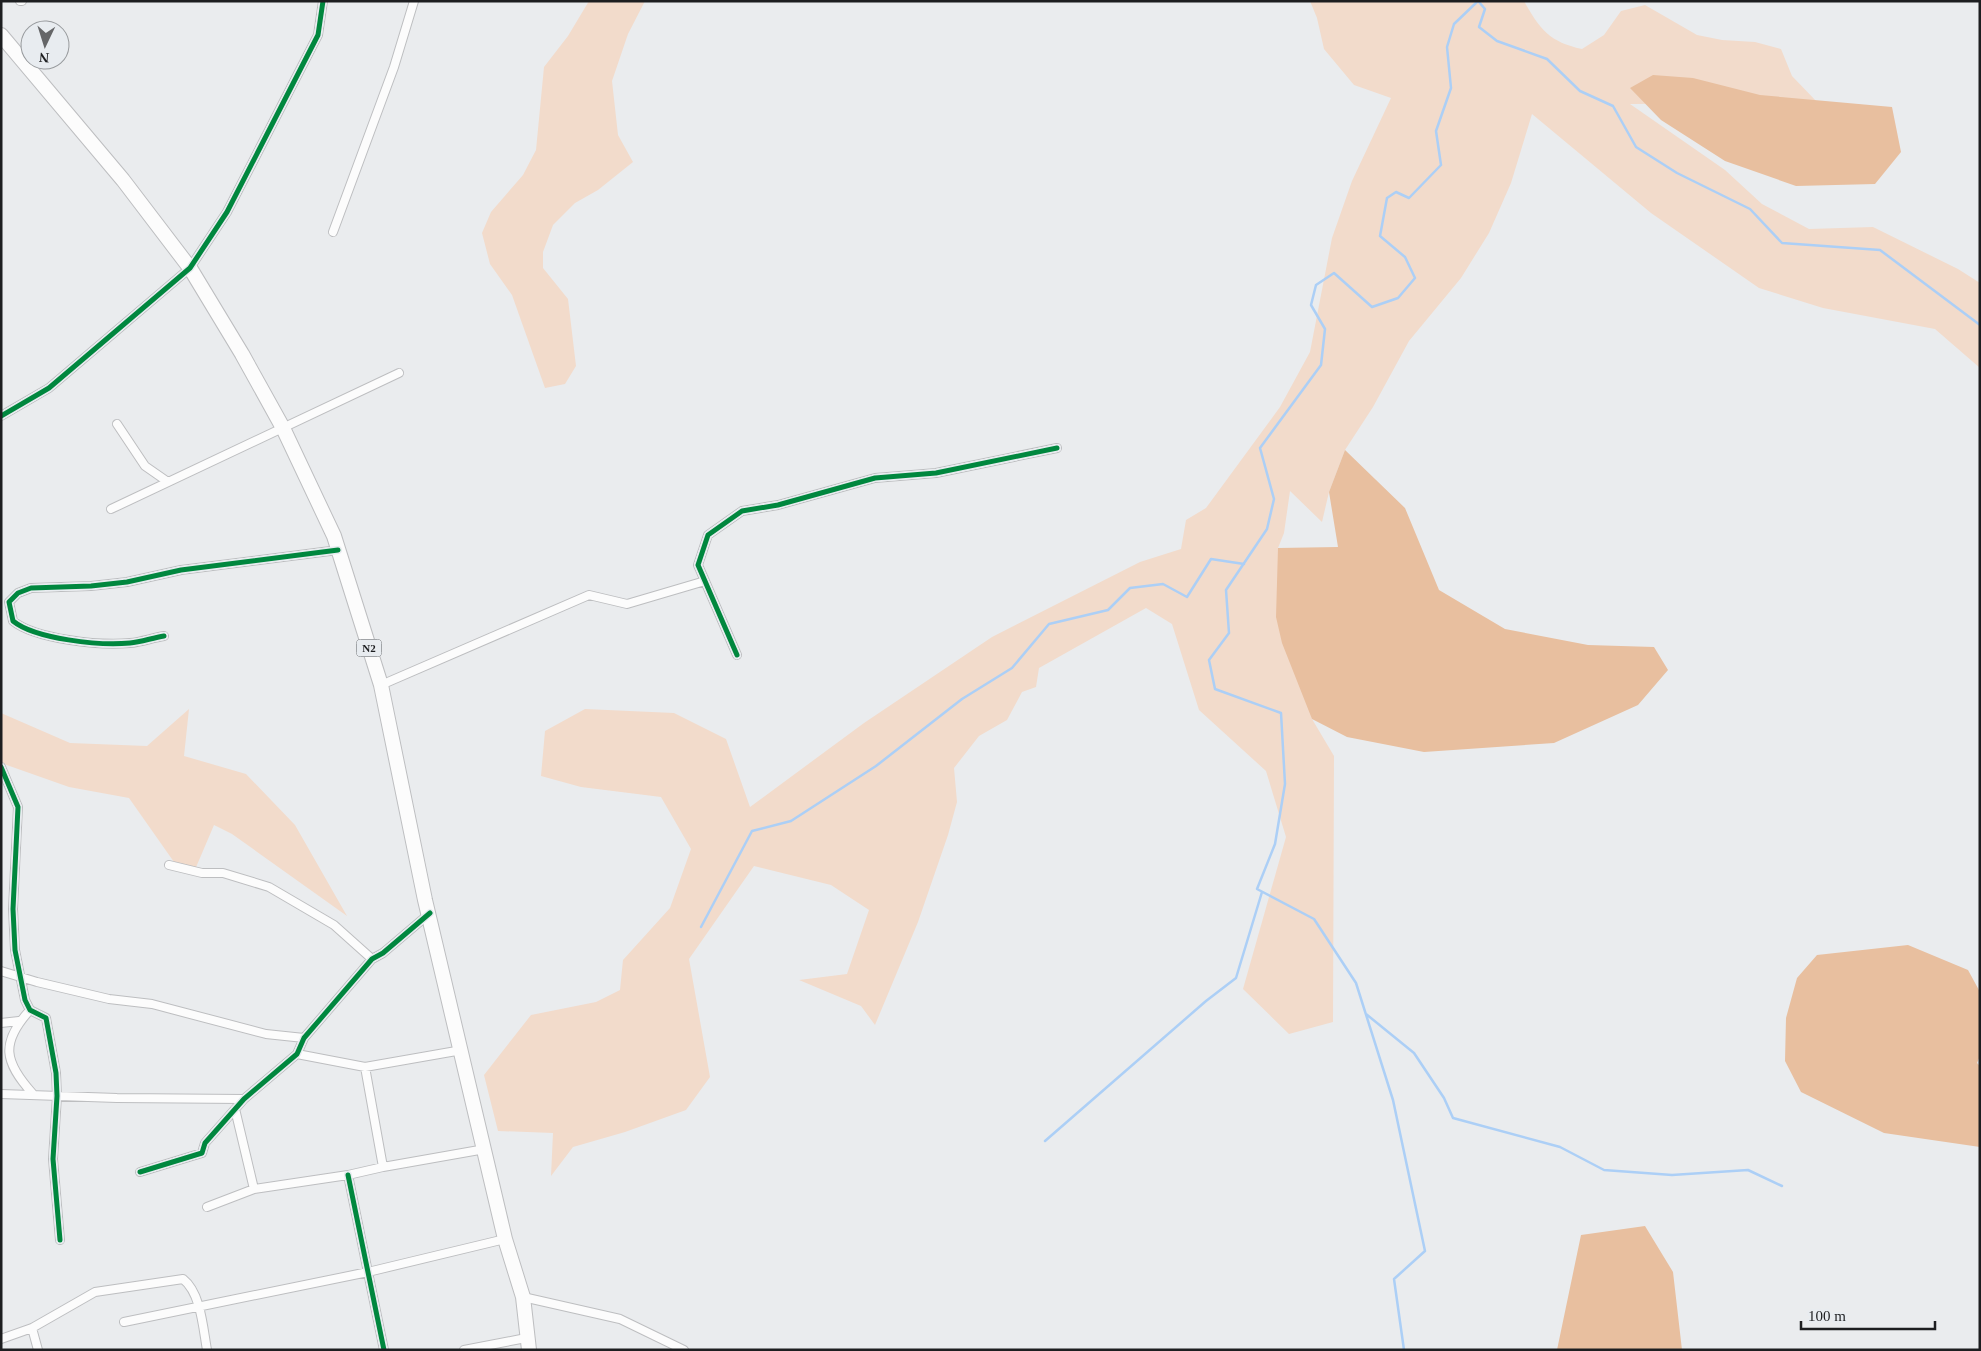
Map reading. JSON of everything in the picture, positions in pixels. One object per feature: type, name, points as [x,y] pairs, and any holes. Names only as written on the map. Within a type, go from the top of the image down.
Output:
[{"type":"highway","name":"N2","points":[[1,35],[94,144],[190,268],[242,354],[283,428],[334,536],[381,685],[430,913],[505,1239],[523,1297],[528,1344]]},
{"type":"street","points":[[1,416],[49,388],[190,268],[227,212],[318,35],[323,1]]},
{"type":"street","points":[[333,232],[394,67],[414,1]]},
{"type":"street","points":[[111,509],[399,373]]},
{"type":"street","points":[[117,424],[145,466],[168,482]]},
{"type":"street","points":[[737,654],[698,565],[708,535],[742,511],[778,504],[875,478],[936,473],[1056,448]]},
{"type":"street","points":[[164,636],[132,643],[106,644],[29,631],[13,621],[9,602],[18,594],[32,588],[91,586],[127,582],[181,570],[338,550]]},
{"type":"street","points":[[381,685],[589,595],[627,604],[705,581]]},
{"type":"street","points":[[1,767],[18,807],[13,909],[15,950],[25,1000],[30,1010],[46,1018],[56,1072],[57,1096],[53,1159],[60,1240]]},
{"type":"street","points":[[169,865],[202,873],[223,873],[269,887],[334,925],[372,959]]},
{"type":"street","points":[[140,1172],[202,1153],[205,1143],[244,1099],[297,1054],[304,1038],[372,959],[383,953],[430,913]]},
{"type":"street","points":[[1,971],[109,999],[152,1004],[266,1034],[304,1038]]},
{"type":"street","points":[[30,1010],[19,1021],[6,1047],[6,1053],[14,1071],[33,1094]]},
{"type":"street","points":[[1,1023],[19,1021]]},
{"type":"street","points":[[297,1054],[365,1067],[462,1050]]},
{"type":"street","points":[[365,1067],[383,1167]]},
{"type":"street","points":[[1,1094],[244,1099]]},
{"type":"street","points":[[235,1109],[254,1189]]},
{"type":"street","points":[[207,1207],[254,1189],[348,1175],[485,1149]]},
{"type":"street","points":[[348,1175],[384,1350]]},
{"type":"street","points":[[124,1322],[368,1272],[505,1239]]},
{"type":"street","points":[[1,1339],[32,1328],[95,1292],[183,1279],[190,1284],[198,1307],[207,1350]]},
{"type":"street","points":[[523,1297],[546,1304],[620,1319],[684,1350]]},
{"type":"street","points":[[32,1328],[38,1350]]},
{"type":"street","points":[[464,1350],[528,1344]]},
{"type":"shaded area","points":[[589,1],[645,1],[628,34],[612,81],[618,135],[633,162],[598,190],[575,203],[553,225],[543,252],[543,268],[568,299],[576,366],[565,384],[545,388],[512,295],[490,264],[482,233],[491,212],[523,175],[536,150],[544,67],[568,36]]},
{"type":"shaded area","points":[[1310,1],[1524,1],[1535,20],[1547,33],[1562,43],[1582,49],[1604,35],[1621,11],[1645,5],[1697,35],[1722,40],[1755,42],[1781,49],[1792,76],[1818,103],[1630,104],[1725,170],[1762,204],[1809,229],[1873,227],[1958,269],[1980,283],[1980,368],[1935,329],[1823,308],[1759,288],[1651,213],[1532,114],[1511,183],[1489,233],[1461,278],[1409,341],[1373,407],[1345,450],[1329,492],[1322,522],[1290,491],[1284,533],[1278,548],[1312,719],[1334,756],[1333,1022],[1289,1034],[1243,989],[1286,837],[1266,771],[1199,710],[1172,624],[1146,608],[1039,668],[1036,687],[1022,692],[1007,720],[979,736],[954,768],[957,802],[948,835],[918,922],[875,1025],[861,1006],[799,980],[847,974],[869,910],[831,885],[754,866],[689,959],[710,1077],[686,1110],[625,1132],[573,1147],[551,1176],[553,1133],[498,1131],[484,1075],[531,1015],[596,1002],[620,990],[623,960],[670,908],[691,849],[661,797],[581,787],[541,776],[545,731],[585,709],[674,713],[726,739],[750,807],[864,723],[992,637],[1140,562],[1181,549],[1186,520],[1206,508],[1280,407],[1310,352],[1332,238],[1352,181],[1391,98],[1354,85],[1324,49],[1317,18]]},
{"type":"shaded area","points":[[1653,75],[1693,78],[1760,95],[1892,107],[1901,152],[1875,184],[1796,186],[1725,161],[1661,120],[1630,88]]},
{"type":"shaded area","points":[[1345,450],[1405,508],[1439,590],[1505,629],[1588,645],[1654,647],[1668,670],[1638,705],[1554,743],[1424,752],[1347,737],[1312,719],[1282,643],[1276,617],[1278,548],[1338,547],[1329,492]]},
{"type":"shaded area","points":[[189,709],[184,756],[246,774],[295,825],[347,916],[232,834],[214,825],[194,872],[174,862],[129,798],[69,787],[1,763],[1,713],[70,743],[147,746]]},
{"type":"shaded area","points":[[1908,945],[1968,970],[1980,992],[1980,1056],[1977,1063],[1980,1066],[1980,1147],[1884,1133],[1801,1092],[1785,1061],[1786,1018],[1797,978],[1817,955]]},
{"type":"shaded area","points":[[1645,1226],[1673,1272],[1682,1350],[1557,1350],[1581,1235]]},
{"type":"waterway","points":[[1404,1350],[1394,1279],[1425,1251],[1393,1100],[1356,983],[1314,919],[1257,889],[1275,844],[1285,784],[1281,713],[1215,689],[1209,660],[1229,633],[1226,590],[1267,529],[1274,499],[1260,448],[1321,365],[1325,329],[1311,305],[1316,285],[1334,273],[1372,307],[1398,298],[1415,278],[1405,257],[1380,236],[1387,198],[1396,192],[1409,198],[1441,165],[1436,131],[1451,88],[1447,47],[1454,24],[1478,1]]},
{"type":"waterway","points":[[1479,2],[1485,9],[1479,27],[1497,41],[1547,59],[1580,91],[1613,106],[1636,147],[1677,173],[1750,209],[1782,243],[1880,250],[1980,325]]},
{"type":"waterway","points":[[701,927],[752,831],[791,821],[876,766],[962,699],[1012,668],[1049,624],[1108,610],[1130,588],[1163,584],[1187,597],[1211,559],[1244,564]]},
{"type":"waterway","points":[[1045,1141],[1206,1001],[1236,978],[1262,892]]},
{"type":"waterway","points":[[1366,1014],[1414,1053],[1444,1098],[1453,1118],[1560,1147],[1604,1170],[1672,1175],[1748,1170],[1782,1186]]},
{"type":"cycle path","points":[[1,416],[49,388],[190,268],[227,212],[318,35],[323,1]]},
{"type":"cycle path","points":[[737,655],[698,565],[708,535],[742,511],[778,505],[875,478],[936,473],[1057,448]]},
{"type":"cycle path","points":[[164,636],[117,644],[52,637],[23,627],[13,621],[9,602],[18,593],[31,588],[91,586],[127,582],[181,570],[338,550]]},
{"type":"cycle path","points":[[1,767],[18,807],[13,909],[15,950],[25,1000],[30,1010],[46,1018],[56,1073],[57,1096],[53,1159],[60,1240]]},
{"type":"cycle path","points":[[140,1172],[202,1153],[205,1143],[244,1099],[297,1054],[304,1038],[372,959],[383,953],[430,913]]},
{"type":"cycle path","points":[[348,1175],[384,1350]]}]
